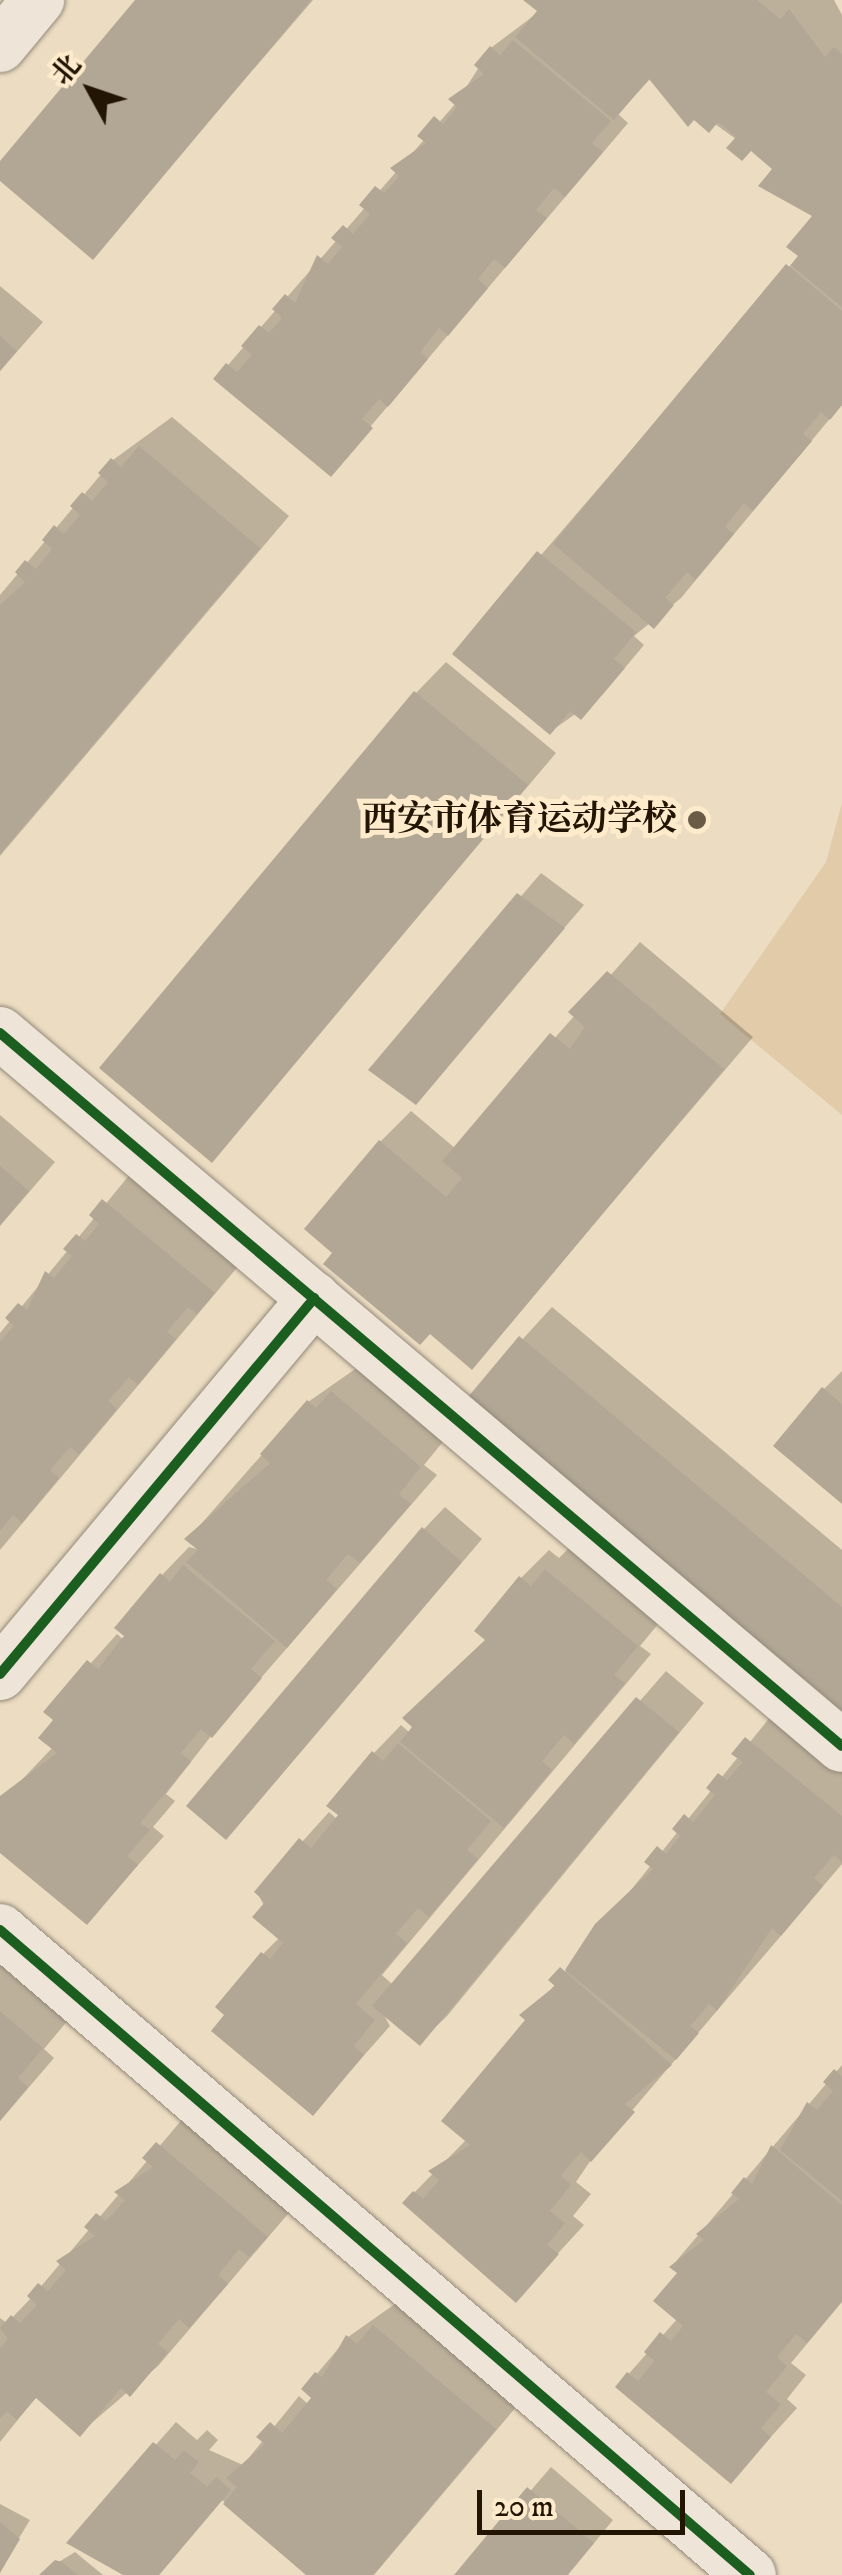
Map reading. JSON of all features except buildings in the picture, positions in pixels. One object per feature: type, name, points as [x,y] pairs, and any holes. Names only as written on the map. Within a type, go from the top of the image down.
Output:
[{"type":"street","points":[[0,46],[38,0]]},
{"type":"street","points":[[0,1033],[842,1746]]},
{"type":"street","points":[[0,1674],[314,1298]]},
{"type":"street","points":[[0,1930],[750,2575]]},
{"type":"shaded area","points":[[842,803],[842,1115],[720,1014],[826,862]]},
{"type":"cycle path","points":[[0,1033],[842,1746]]},
{"type":"cycle path","points":[[0,1674],[314,1298]]},
{"type":"cycle path","points":[[0,1930],[750,2575]]},
{"type":"place","name":"西安市体育运动学校","points":[[697,820]]}]
